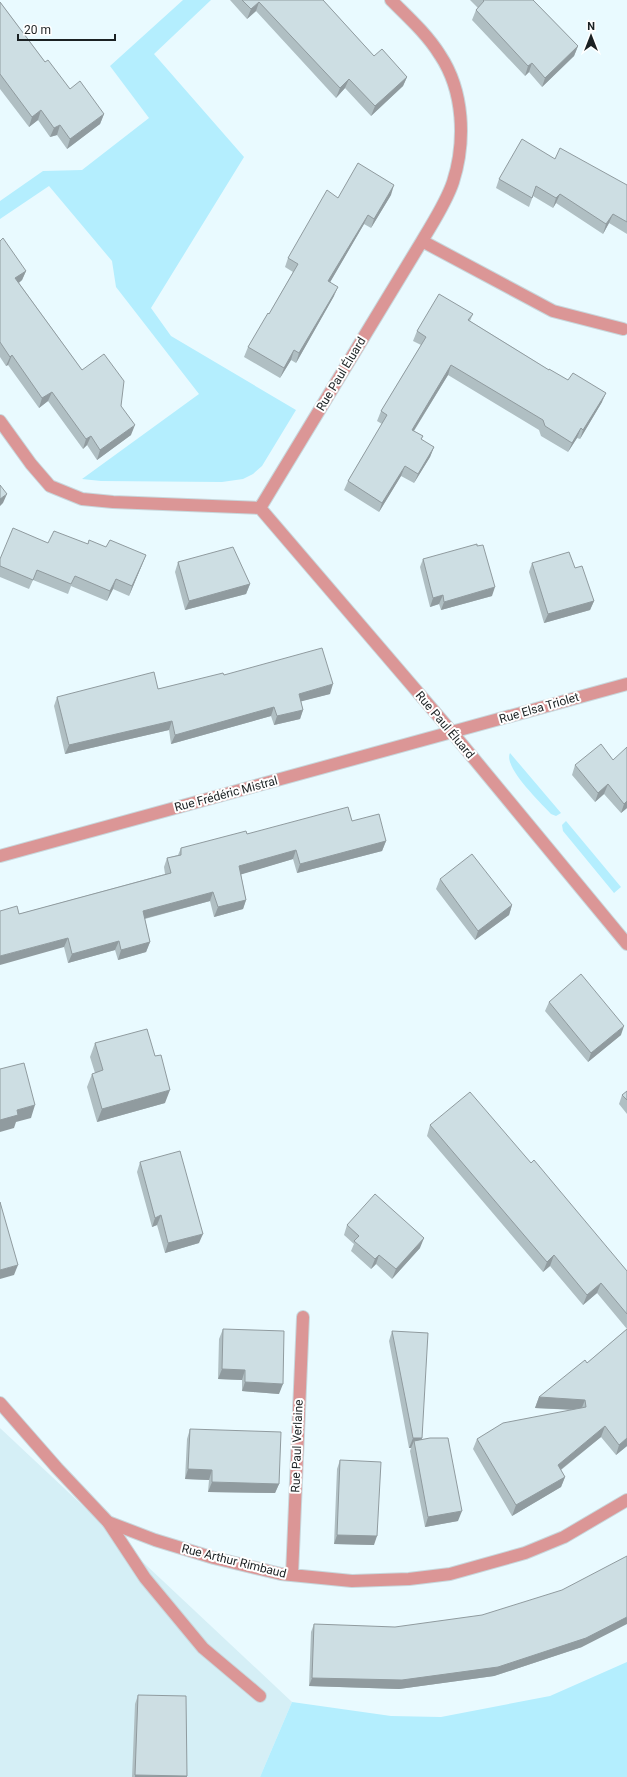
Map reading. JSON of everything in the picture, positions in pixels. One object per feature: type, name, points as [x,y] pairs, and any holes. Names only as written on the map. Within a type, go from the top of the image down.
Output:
[{"type":"street","name":"Rue Paul Éluard","points":[[391,0],[421,30],[440,55],[457,96],[460,115],[458,159],[453,182],[444,202],[422,241],[260,508],[451,731],[627,944]]},
{"type":"street","points":[[422,241],[553,311],[623,329]]},
{"type":"street","points":[[0,421],[31,464],[50,486],[82,499],[114,502],[260,508]]},
{"type":"street","name":"Rue Elsa Triolet","points":[[451,731],[627,684]]},
{"type":"street","name":"Rue Frédéric Mistral","points":[[0,856],[451,731]]},
{"type":"street","name":"Rue Paul Verlaine","points":[[292,1576],[303,1317]]},
{"type":"street","name":"Rue Arthur Rimbaud","points":[[0,1403],[57,1468],[108,1522],[155,1540],[214,1558],[292,1576],[352,1581],[380,1581],[450,1574],[525,1553],[564,1537],[627,1500]]},
{"type":"street","points":[[108,1522],[145,1578],[203,1648],[260,1696]]},
{"type":"shaded area","points":[[183,0],[211,0],[154,54],[244,157],[151,308],[171,336],[296,410],[262,466],[253,474],[243,479],[222,482],[101,481],[82,479],[199,394],[116,287],[112,261],[49,186],[0,219],[0,201],[43,171],[82,170],[149,118],[110,66]]},
{"type":"shaded area","points":[[510,753],[561,813],[556,816],[551,814],[524,785],[512,767],[509,759]]},
{"type":"shaded area","points":[[566,821],[621,887],[614,893],[563,831],[562,825]]},
{"type":"shaded area","points":[[0,1428],[292,1702],[260,1777],[0,1777]]},
{"type":"shaded area","points":[[627,1662],[627,1777],[260,1777],[292,1702],[391,1716],[441,1717],[550,1696]]},
{"type":"building","points":[[242,0],[323,0],[374,56],[382,49],[407,77],[375,106],[349,79],[340,88],[259,2],[251,9]]},
{"type":"building","points":[[483,0],[533,0],[578,46],[545,78],[532,63],[528,66],[476,10],[484,1]]},
{"type":"building","points":[[0,2],[45,62],[48,60],[70,89],[80,81],[104,114],[70,139],[60,125],[54,128],[41,110],[32,117],[0,74]]},
{"type":"building","points":[[522,139],[555,159],[560,148],[627,185],[627,222],[613,214],[606,224],[560,194],[556,198],[536,186],[532,198],[499,179]]},
{"type":"building","points":[[358,163],[394,185],[374,219],[368,215],[328,281],[338,287],[299,353],[294,350],[284,368],[248,347],[298,264],[288,258],[327,190],[338,198]]},
{"type":"building","points":[[3,238],[26,271],[15,278],[82,370],[104,354],[124,381],[121,406],[135,425],[100,450],[91,436],[86,439],[52,392],[42,398],[12,355],[10,357],[0,342],[0,241]]},
{"type":"building","points":[[439,294],[473,314],[468,320],[549,370],[568,380],[573,373],[606,393],[583,430],[581,428],[572,443],[545,426],[543,420],[451,365],[412,430],[423,436],[421,439],[434,447],[418,474],[405,466],[382,503],[348,481],[387,415],[381,411],[426,337],[417,331]]},
{"type":"building","points":[[0,485],[7,494],[0,499]]},
{"type":"building","points":[[13,528],[48,543],[54,531],[88,544],[89,540],[106,547],[110,540],[146,555],[132,586],[116,579],[110,591],[75,576],[71,584],[37,570],[33,580],[0,566],[0,559]]},
{"type":"building","points":[[477,544],[477,546],[483,545],[495,587],[444,602],[443,595],[433,598],[423,559]]},
{"type":"building","points":[[233,547],[250,584],[189,601],[178,562]]},
{"type":"building","points":[[569,552],[575,568],[582,566],[594,601],[548,614],[532,563]]},
{"type":"building","points":[[322,648],[333,684],[299,694],[303,710],[277,716],[274,707],[175,735],[172,721],[69,745],[57,697],[154,672],[158,689],[223,673],[224,675]]},
{"type":"building","points":[[601,744],[613,760],[627,747],[627,801],[624,804],[608,784],[598,793],[575,765]]},
{"type":"building","points":[[348,807],[352,821],[379,814],[386,841],[300,864],[296,850],[239,866],[246,900],[218,907],[213,892],[143,911],[150,942],[121,950],[119,941],[72,954],[68,938],[0,956],[0,911],[17,906],[19,914],[171,873],[167,858],[181,855],[181,848],[246,831],[247,834]]},
{"type":"building","points":[[472,854],[512,905],[478,931],[440,879]]},
{"type":"building","points":[[581,974],[624,1026],[591,1053],[549,1002]]},
{"type":"building","points":[[147,1029],[155,1056],[161,1055],[170,1090],[102,1109],[92,1074],[103,1070],[95,1043]]},
{"type":"building","points":[[24,1063],[35,1105],[17,1110],[18,1115],[0,1120],[0,1069]]},
{"type":"building","points":[[627,1091],[627,1100],[622,1095]]},
{"type":"building","points":[[470,1092],[531,1163],[534,1160],[627,1271],[627,1314],[601,1283],[587,1295],[554,1255],[547,1262],[430,1125]]},
{"type":"building","points":[[180,1151],[203,1234],[168,1243],[161,1215],[155,1218],[140,1162]]},
{"type":"building","points":[[375,1194],[424,1238],[396,1269],[379,1255],[375,1259],[354,1241],[359,1236],[347,1225]]},
{"type":"building","points":[[0,1202],[18,1265],[0,1270]]},
{"type":"building","points":[[223,1329],[284,1331],[283,1384],[245,1382],[245,1370],[222,1369]]},
{"type":"building","points":[[627,1329],[627,1438],[619,1445],[605,1426],[558,1465],[565,1477],[516,1505],[477,1439],[503,1423],[586,1407],[585,1400],[539,1397],[585,1360],[587,1363]]},
{"type":"building","points":[[392,1331],[428,1333],[422,1438],[413,1438]]},
{"type":"building","points":[[190,1429],[281,1432],[279,1484],[212,1482],[212,1470],[188,1469]]},
{"type":"building","points":[[430,1438],[448,1438],[462,1511],[428,1517],[414,1441]]},
{"type":"building","points":[[340,1460],[381,1462],[377,1536],[337,1535]]},
{"type":"building","points":[[627,1556],[627,1617],[586,1638],[498,1667],[402,1680],[312,1678],[314,1624],[395,1627],[482,1615],[562,1590]]},
{"type":"building","points":[[138,1695],[186,1696],[187,1776],[135,1775]]}]
